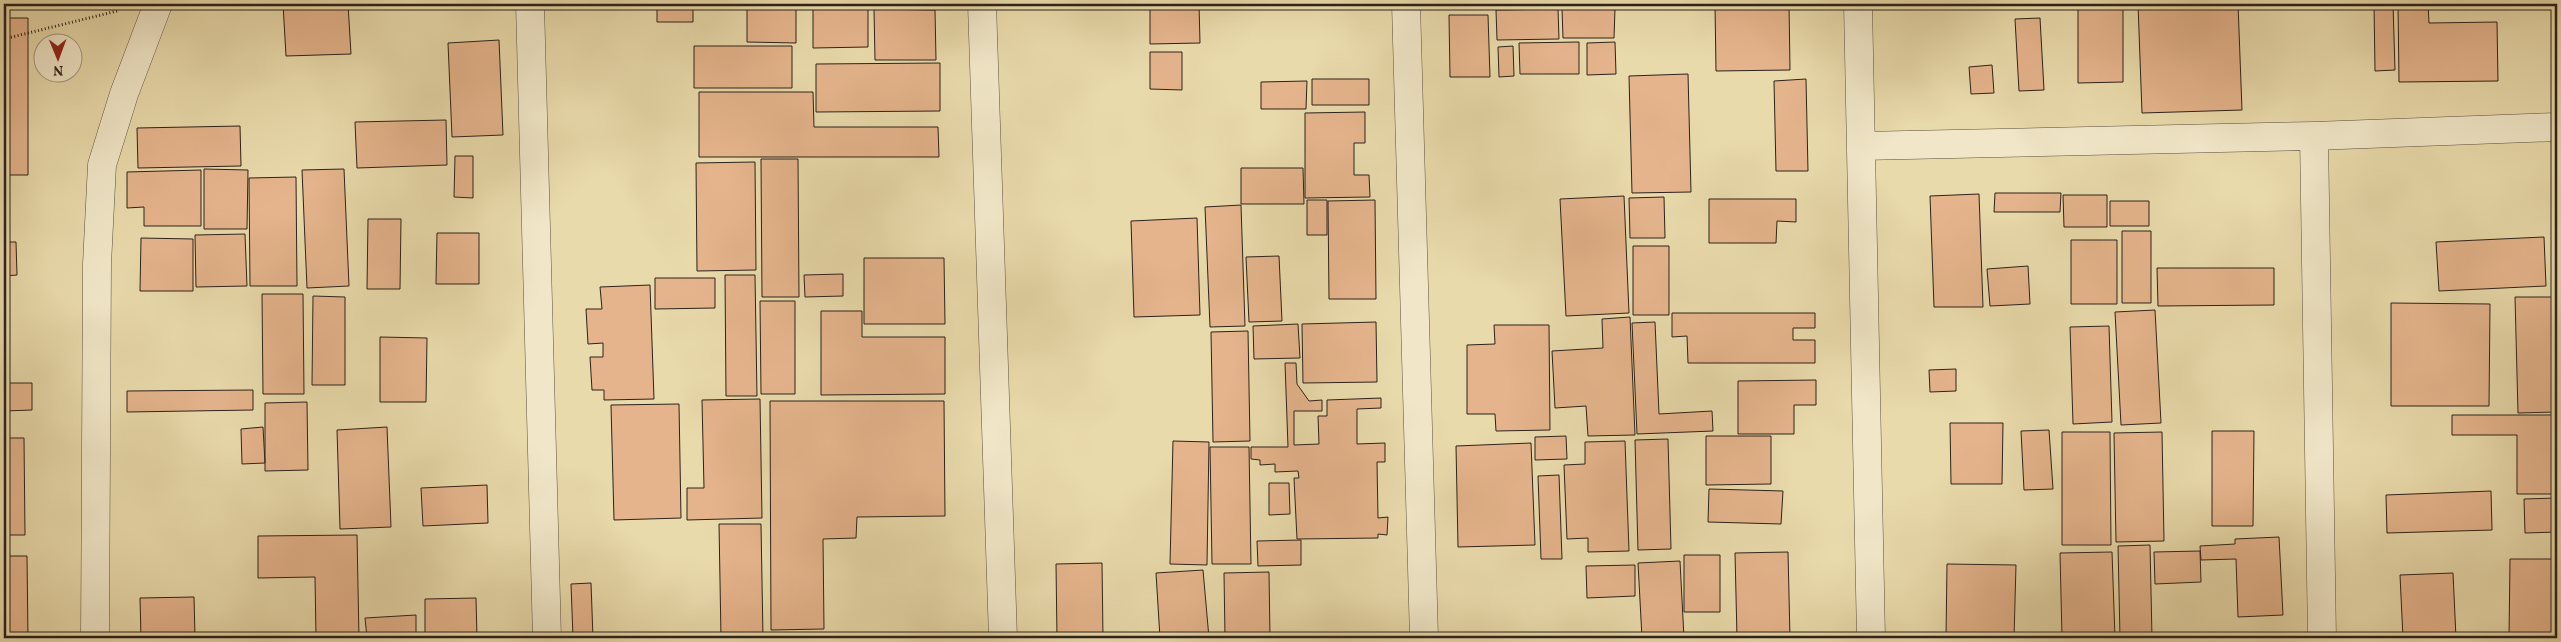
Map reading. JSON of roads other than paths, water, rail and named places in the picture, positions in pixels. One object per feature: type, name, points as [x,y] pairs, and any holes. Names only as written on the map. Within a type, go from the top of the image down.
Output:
[{"type":"street","points":[[95,638],[97,264],[102,165],[124,94],[158,4]]},
{"type":"street","points":[[530,4],[546,638]]},
{"type":"street","points":[[982,4],[1004,638]]},
{"type":"street","points":[[1406,4],[1424,638]]},
{"type":"street","points":[[1858,4],[1871,638]]},
{"type":"street","points":[[1861,146],[2314,136],[2557,127]]},
{"type":"street","points":[[2314,136],[2322,638]]}]
